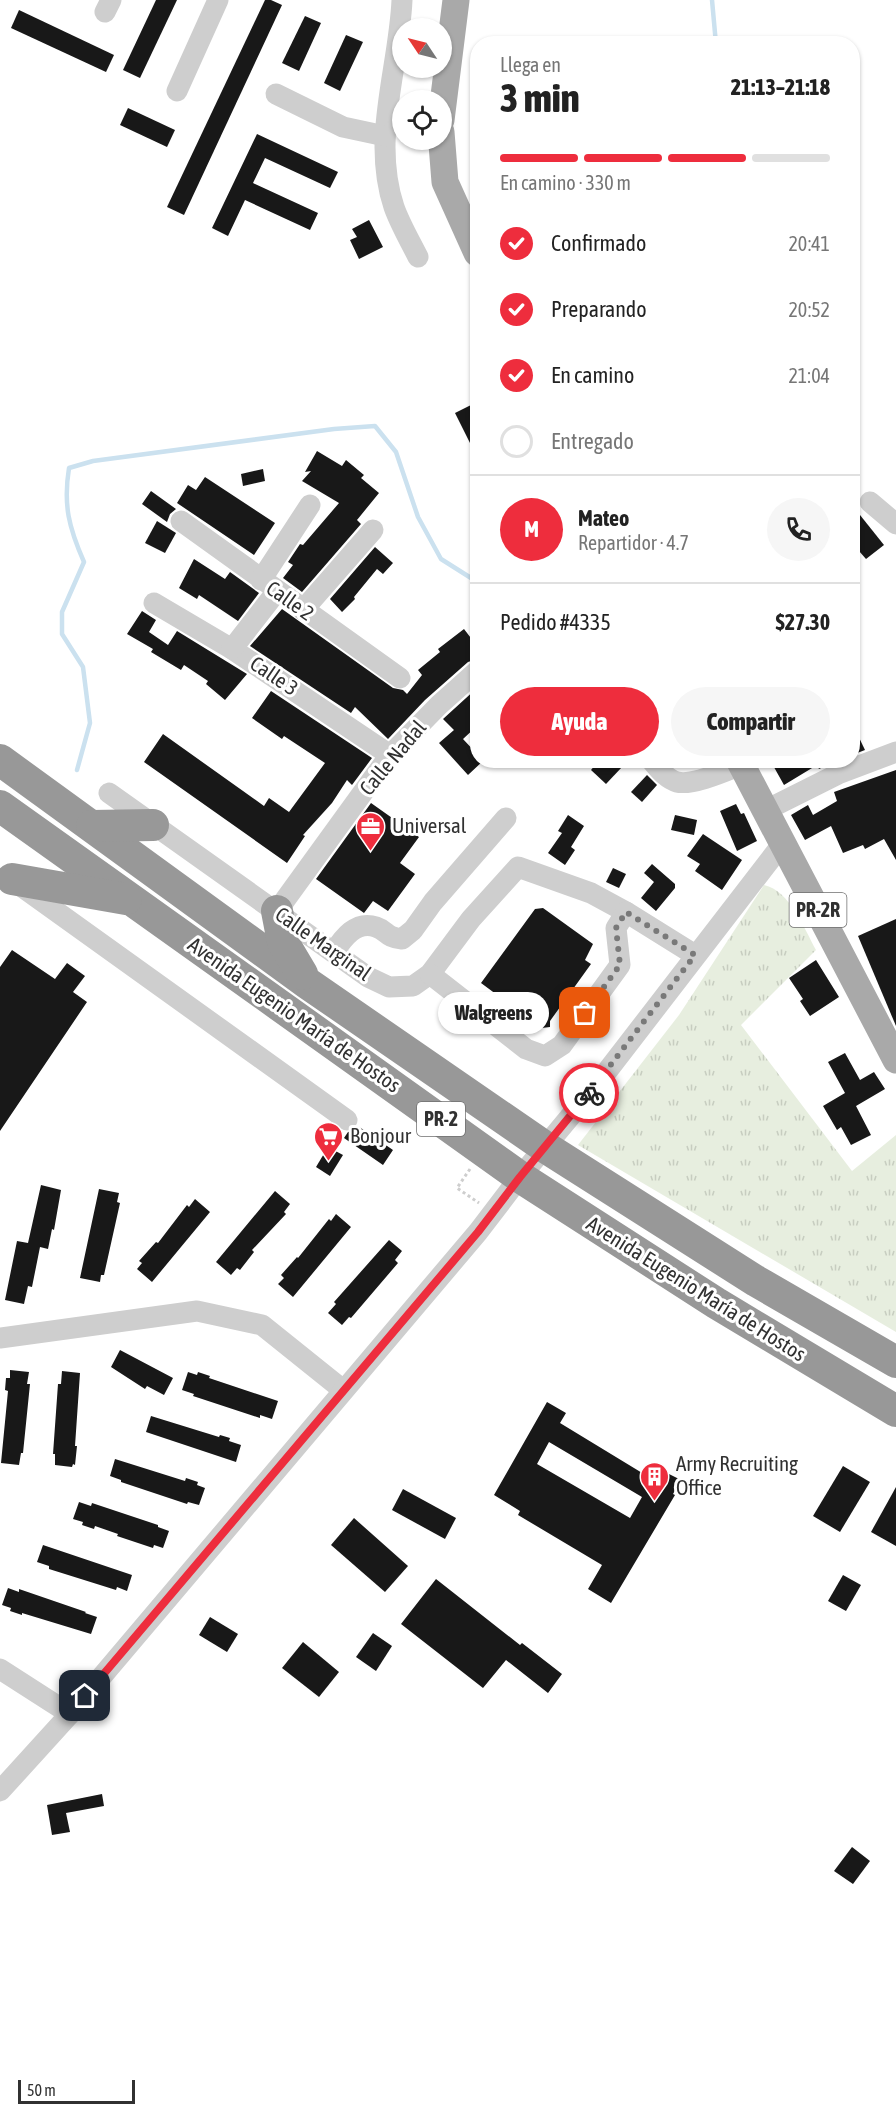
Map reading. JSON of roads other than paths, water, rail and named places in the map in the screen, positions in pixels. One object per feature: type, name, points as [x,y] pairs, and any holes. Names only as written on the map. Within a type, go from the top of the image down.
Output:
[{"type":"highway","name":"Avenida Eugenio María de Hostos","points":[[0,760],[307,983],[545,1147],[756,1281],[896,1362]]},
{"type":"highway","name":"Avenida Eugenio María de Hostos","points":[[0,806],[520,1177],[716,1304],[896,1412]]},
{"type":"highway","points":[[92,826],[153,825]]},
{"type":"highway","points":[[6,875],[134,900]]},
{"type":"highway","points":[[277,911],[283,942],[307,983]]},
{"type":"main road","points":[[445,90],[456,0]]},
{"type":"main road","points":[[442,150],[445,182],[470,238]]},
{"type":"main road","name":"PR-2R","points":[[743,768],[896,1059]]},
{"type":"street","points":[[177,91],[218,0]]},
{"type":"street","points":[[402,0],[385,136],[385,167],[394,208],[418,257]]},
{"type":"street","points":[[276,94],[343,126],[385,136]]},
{"type":"street","points":[[870,502],[896,524]]},
{"type":"street","points":[[232,649],[269,586],[310,505]]},
{"type":"street","name":"Calle 2","points":[[181,521],[400,678]]},
{"type":"street","points":[[303,610],[373,530]]},
{"type":"street","name":"Calle 3","points":[[154,603],[232,649],[390,755]]},
{"type":"street","name":"Calle Nadal","points":[[277,911],[390,755],[470,677]]},
{"type":"street","points":[[860,766],[896,752]]},
{"type":"street","points":[[659,768],[667,777],[678,783],[704,779],[729,768]]},
{"type":"street","points":[[766,810],[854,768]]},
{"type":"street","name":"Calle Marginal","points":[[109,793],[368,977],[389,987],[413,986],[430,974],[471,920],[518,867],[591,893],[626,912]]},
{"type":"street","points":[[334,952],[345,936],[360,926],[376,927],[390,937],[402,939],[413,930],[433,902],[506,818]]},
{"type":"street","points":[[0,1791],[70,1714],[478,1232],[598,1083],[783,843]]},
{"type":"street","points":[[6,875],[346,1120]]},
{"type":"street","points":[[430,974],[526,1049],[545,1056],[562,1045],[620,965],[616,928],[626,912],[695,955]]},
{"type":"street","points":[[0,1338],[197,1311],[262,1325],[343,1390]]},
{"type":"street","points":[[0,1669],[70,1714]]},
{"type":"waterway","points":[[712,0],[715,36]]},
{"type":"waterway","points":[[77,770],[90,723],[83,667],[62,634],[62,612],[84,562],[74,538],[67,505],[69,468],[93,461],[334,429],[375,426],[396,452],[418,517],[441,559],[470,577]]},
{"type":"place","name":"Universal","points":[[371,852]]},
{"type":"place","name":"Walgreens","points":[[585,1013]]},
{"type":"place","name":"Bonjour","points":[[329,1162]]},
{"type":"place","name":"Army Recruiting Office","points":[[655,1502]]}]
